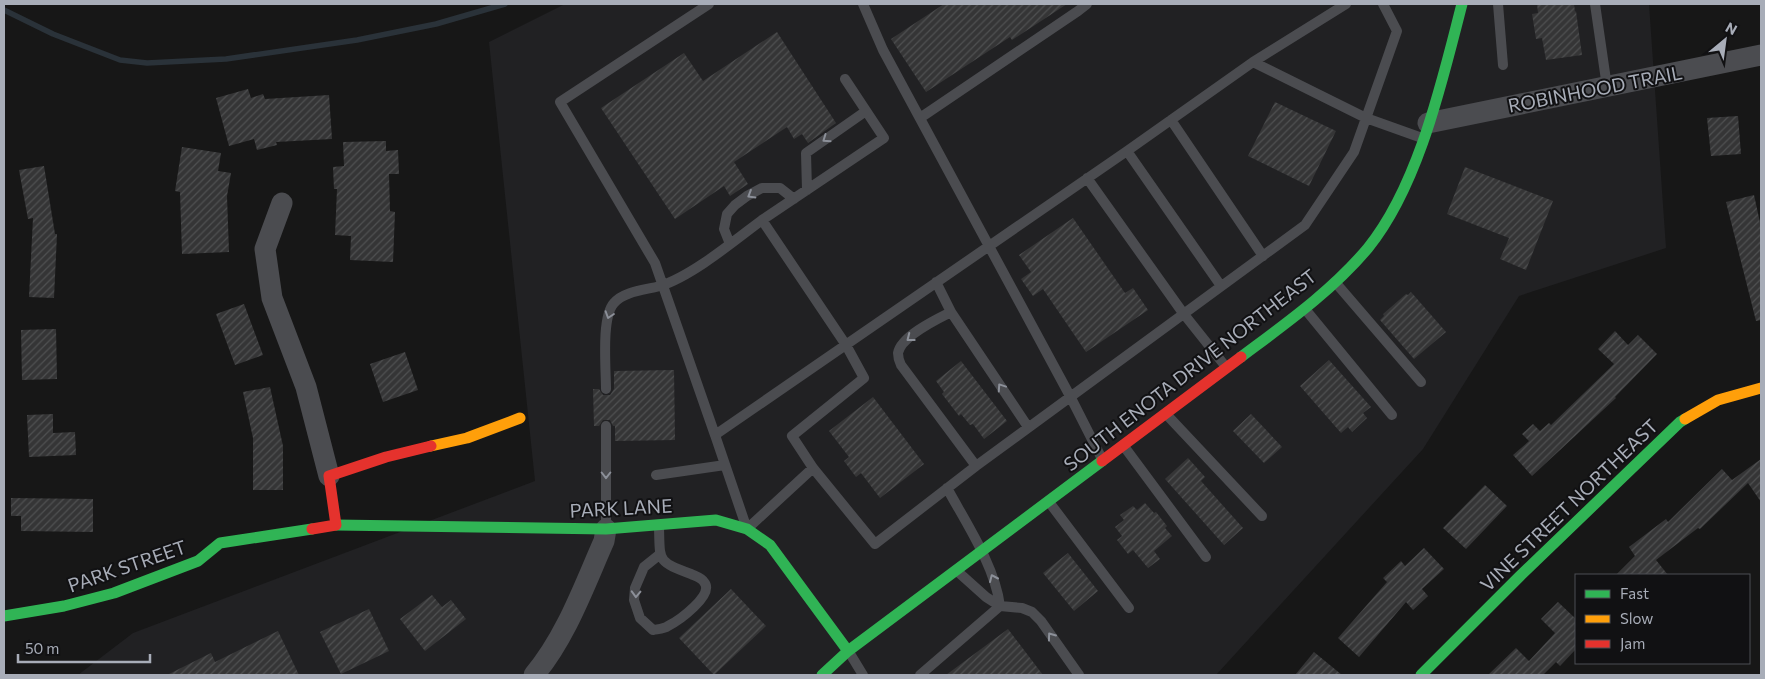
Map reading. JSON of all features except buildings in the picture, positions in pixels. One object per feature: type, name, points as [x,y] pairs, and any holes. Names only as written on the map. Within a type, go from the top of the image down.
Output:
[{"type":"street","name":"SOUTH ENOTA DRIVE NORTHEAST","points":[[822,675],[848,651],[1227,368],[1304,308],[1348,268],[1377,236],[1417,159],[1441,83],[1462,4]]},
{"type":"street","name":"ROBINHOOD TRAIL","points":[[1426,130],[1606,86],[1761,55]]},
{"type":"street","points":[[282,203],[265,249],[272,298],[306,387],[329,476],[336,525]]},
{"type":"street","name":"VINE STREET NORTHEAST","points":[[1420,675],[1680,422],[1718,400],[1761,388]]},
{"type":"street","points":[[329,476],[386,457],[467,438],[520,418]]},
{"type":"street","name":"PARK LANE","points":[[336,525],[606,529],[716,520],[747,529],[770,545],[848,651]]},
{"type":"street","name":"PARK STREET","points":[[4,616],[64,606],[114,593],[198,561],[220,543],[336,525]]},
{"type":"street","points":[[534,675],[569,619],[604,541],[606,529]]},
{"type":"lane","points":[[709,4],[560,102],[655,263],[747,529],[813,468]]},
{"type":"lane","points":[[863,4],[883,50],[1070,396],[1102,460]]},
{"type":"lane","points":[[920,118],[1087,4]]},
{"type":"lane","points":[[715,435],[1253,62],[1346,4]]},
{"type":"lane","points":[[762,220],[846,345],[864,378],[792,436],[813,468],[875,544],[1028,427],[1305,225],[1354,152],[1397,31],[1383,4]]},
{"type":"lane","points":[[1498,4],[1503,65]]},
{"type":"lane","points":[[1596,4],[1606,86]]},
{"type":"lane","points":[[1253,62],[1366,118],[1426,130]]},
{"type":"lane","points":[[606,389],[606,320],[613,304],[622,296],[662,285],[686,274],[884,138],[845,79]]},
{"type":"lane","points":[[806,190],[806,153],[866,111]]},
{"type":"lane","points":[[1171,120],[1263,256]]},
{"type":"lane","points":[[1127,151],[1221,286]]},
{"type":"lane","points":[[1087,178],[1183,314],[1227,368]]},
{"type":"lane","points":[[730,244],[724,229],[727,214],[747,196],[762,188],[780,188],[794,199]]},
{"type":"lane","points":[[1334,281],[1421,382]]},
{"type":"lane","points":[[936,282],[951,312],[1028,427]]},
{"type":"lane","points":[[1304,308],[1392,416]]},
{"type":"lane","points":[[951,312],[925,326],[903,344],[898,354],[898,359],[976,466]]},
{"type":"lane","points":[[1165,414],[1262,516]]},
{"type":"lane","points":[[606,426],[606,529]]},
{"type":"lane","points":[[1123,445],[1206,557]]},
{"type":"lane","points":[[656,475],[725,466]]},
{"type":"lane","points":[[947,488],[981,551],[998,590],[1000,606]]},
{"type":"lane","points":[[1048,501],[1129,608]]},
{"type":"lane","points":[[659,525],[660,555],[664,562],[674,569],[700,578],[706,586],[705,595],[699,603],[680,619],[666,628],[653,630],[640,618],[634,600],[635,588],[644,567],[660,555]]},
{"type":"lane","points":[[956,570],[986,597],[1000,606],[1022,608],[1032,612],[1041,621],[1079,675]]},
{"type":"lane","points":[[920,675],[1000,606]]},
{"type":"lane","points":[[848,651],[862,675]]},
{"type":"shaded area","points":[[565,4],[1649,4],[1666,248],[1519,296],[1423,449],[1216,675],[78,675],[133,633],[535,481],[489,42]]},
{"type":"waterway","points":[[4,10],[53,34],[120,60],[147,63],[226,59],[357,40],[436,24],[505,4]]},
{"type":"traffic: fast","points":[[1241,357],[1324,293],[1354,264],[1386,223],[1415,163],[1427,131],[1462,4]]},
{"type":"traffic: fast","points":[[1421,675],[1520,576],[1685,419]]},
{"type":"traffic: fast","points":[[822,675],[848,651],[1102,461]]},
{"type":"traffic: fast","points":[[336,525],[606,529],[716,520],[747,529],[770,545],[848,651]]},
{"type":"traffic: fast","points":[[4,616],[64,606],[114,593],[198,561],[220,543],[312,529]]},
{"type":"traffic: slow","points":[[1685,419],[1718,400],[1761,388]]},
{"type":"traffic: slow","points":[[431,446],[467,438],[520,418]]},
{"type":"traffic: jam","points":[[1102,461],[1241,357]]},
{"type":"traffic: jam","points":[[312,529],[336,525],[329,476],[386,457],[431,446]]}]
